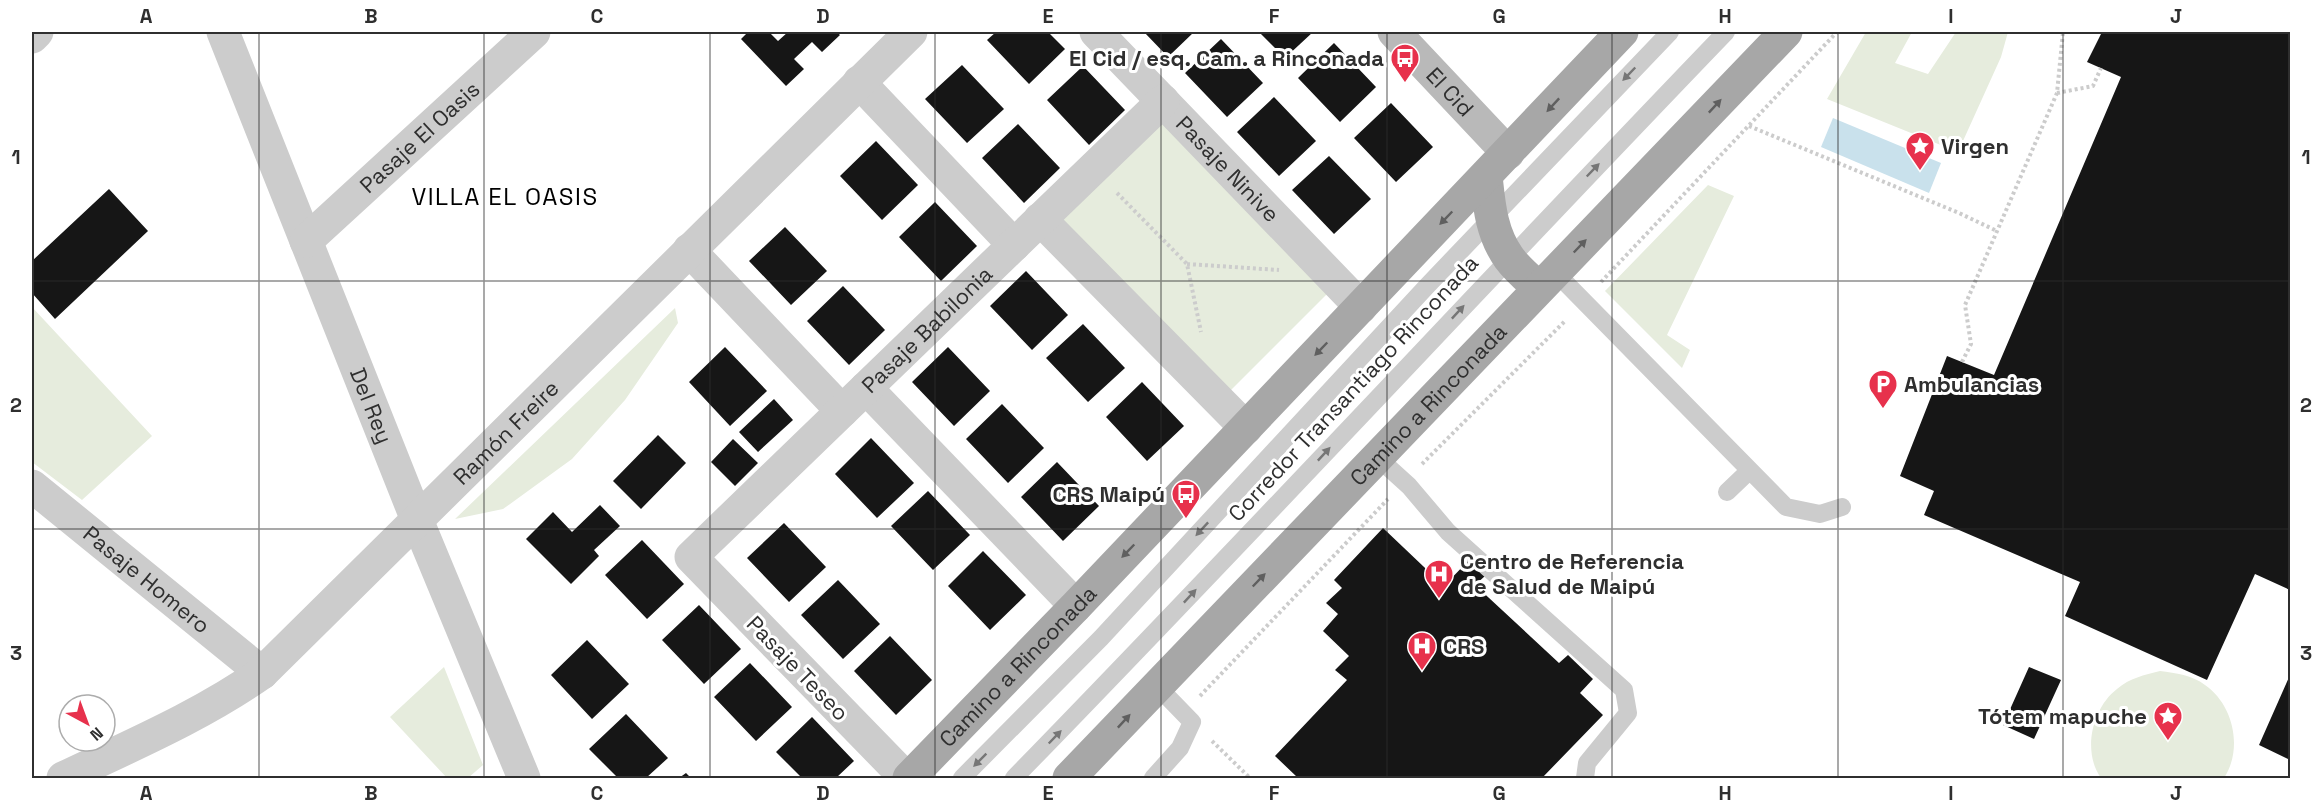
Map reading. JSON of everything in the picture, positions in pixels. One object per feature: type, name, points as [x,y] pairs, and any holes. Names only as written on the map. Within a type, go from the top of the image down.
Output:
[{"type":"main road","name":"Camino a Rinconada","points":[[907,778],[1076,606],[1622,32]]},
{"type":"main road","name":"Camino a Rinconada","points":[[1069,778],[1786,32]]},
{"type":"main road","points":[[1486,176],[1491,218],[1508,258],[1547,280]]},
{"type":"street","points":[[32,37],[37,32]]},
{"type":"street","name":"Del Rey","points":[[223,32],[417,520],[524,778]]},
{"type":"street","name":"Pasaje El Oasis","points":[[306,241],[534,32]]},
{"type":"street","name":"Ramón Freire","points":[[63,778],[210,706],[262,673],[911,32]]},
{"type":"street","name":"Pasaje Ninive","points":[[1096,32],[1361,307]]},
{"type":"street","name":"El Cid","points":[[1394,32],[1508,153]]},
{"type":"street","points":[[859,82],[1014,245]]},
{"type":"street","name":"Pasaje Babilonia","points":[[691,557],[1163,101]]},
{"type":"street","points":[[1040,219],[1246,428]]},
{"type":"street","points":[[689,250],[842,411]]},
{"type":"street","points":[[866,388],[1076,606]]},
{"type":"street","name":"Pasaje Homero","points":[[32,486],[262,673]]},
{"type":"street","name":"Pasaje Teseo","points":[[691,557],[907,778]]},
{"type":"lane","name":"Corredor Transantiago Rinconada","points":[[962,778],[1101,638],[1491,218],[1670,32]]},
{"type":"lane","name":"Corredor Transantiago Rinconada","points":[[1014,778],[1126,664],[1508,258],[1726,32]]},
{"type":"lane","points":[[1547,280],[1584,301],[1786,507],[1820,514],[1842,507]]},
{"type":"lane","points":[[1377,457],[1404,482],[1448,532],[1624,690],[1628,713],[1587,763],[1585,778]]},
{"type":"lane","points":[[1727,492],[1749,471]]},
{"type":"lane","points":[[1153,778],[1180,748],[1188,717],[1157,686]]},
{"type":"path","points":[[1250,778],[1188,717],[1404,482],[1584,301],[1837,32]]},
{"type":"path","points":[[1962,362],[1971,344],[1965,305],[2057,93],[2063,32]]},
{"type":"path","points":[[2057,93],[2093,86],[2101,68]]},
{"type":"path","points":[[1749,126],[1997,231]]},
{"type":"path","points":[[1114,190],[1187,264],[1329,274]]},
{"type":"green space","points":[[1866,32],[1912,32],[1895,63],[1928,74],[1956,32],[2008,32],[2001,57],[1958,152],[1827,99]]},
{"type":"green space","points":[[1158,116],[1331,290],[1217,404],[1044,230]]},
{"type":"green space","points":[[1708,185],[1734,196],[1667,335],[1690,350],[1682,368],[1605,291]]},
{"type":"green space","points":[[32,307],[152,436],[82,500],[32,462]]},
{"type":"green space","points":[[675,308],[678,323],[625,400],[572,459],[503,509],[455,519]]},
{"type":"green space","points":[[444,667],[483,765],[468,778],[447,778],[390,717]]},
{"type":"green space","points":[[2160,671],[2195,679],[2205,685],[2223,704],[2229,716],[2234,741],[2230,766],[2224,778],[2101,778],[2095,767],[2091,743],[2101,707],[2108,697],[2127,682]]},
{"type":"water","points":[[1833,118],[1941,163],[1929,193],[1821,147]]},
{"type":"building","points":[[748,32],[769,32],[778,41],[788,32],[837,32],[840,35],[822,52],[812,42],[794,59],[804,69],[786,86],[741,39]]},
{"type":"building","points":[[996,32],[1048,32],[1065,49],[1029,84],[987,40]]},
{"type":"building","points":[[1144,32],[1194,32],[1168,57]]},
{"type":"building","points":[[1259,32],[1313,32],[1285,58]]},
{"type":"building","points":[[2102,32],[2290,32],[2290,590],[2255,574],[2207,680],[2065,616],[2080,582],[1924,515],[1934,491],[1900,476],[1947,356],[1994,375],[2121,77],[2087,62]]},
{"type":"building","points":[[1221,39],[1263,83],[1227,117],[1185,73]]},
{"type":"building","points":[[1334,43],[1376,87],[1340,122],[1298,78]]},
{"type":"building","points":[[962,65],[1004,109],[967,143],[925,99]]},
{"type":"building","points":[[1083,66],[1125,110],[1089,145],[1047,100]]},
{"type":"building","points":[[1274,97],[1316,141],[1279,176],[1237,132]]},
{"type":"building","points":[[1391,103],[1433,147],[1396,182],[1354,138]]},
{"type":"building","points":[[1018,124],[1060,168],[1024,203],[982,158]]},
{"type":"building","points":[[876,141],[918,185],[882,220],[840,176]]},
{"type":"building","points":[[1329,156],[1371,199],[1334,234],[1292,190]]},
{"type":"building","points":[[109,189],[148,231],[55,319],[32,293],[32,261]]},
{"type":"building","points":[[935,202],[977,246],[941,281],[899,237]]},
{"type":"building","points":[[785,227],[827,271],[791,305],[749,261]]},
{"type":"building","points":[[1026,271],[1068,315],[1032,350],[990,306]]},
{"type":"building","points":[[843,286],[885,330],[849,365],[807,321]]},
{"type":"building","points":[[1083,324],[1125,368],[1088,402],[1046,358]]},
{"type":"building","points":[[725,347],[767,391],[730,426],[689,382]]},
{"type":"building","points":[[948,347],[990,391],[954,426],[912,382]]},
{"type":"building","points":[[1142,382],[1184,426],[1147,461],[1106,417]]},
{"type":"building","points":[[774,399],[793,420],[758,452],[739,432]]},
{"type":"building","points":[[1002,404],[1044,448],[1008,483],[966,439]]},
{"type":"building","points":[[658,435],[686,463],[641,509],[613,481]]},
{"type":"building","points":[[871,438],[914,483],[877,518],[835,474]]},
{"type":"building","points":[[733,439],[758,463],[735,486],[711,462]]},
{"type":"building","points":[[1057,462],[1099,506],[1063,541],[1021,497]]},
{"type":"building","points":[[928,491],[970,535],[933,570],[891,526]]},
{"type":"building","points":[[600,505],[620,526],[594,550],[599,556],[571,584],[526,539],[553,512],[572,532]]},
{"type":"building","points":[[784,523],[826,567],[789,602],[747,558]]},
{"type":"building","name":"CRS","points":[[1383,528],[1444,586],[1468,561],[1485,576],[1475,585],[1559,663],[1568,655],[1593,679],[1580,693],[1603,715],[1542,778],[1295,778],[1297,777],[1275,756],[1347,680],[1335,670],[1349,656],[1323,631],[1338,614],[1326,603],[1342,588],[1334,580]]},
{"type":"building","points":[[642,540],[684,584],[647,619],[605,575]]},
{"type":"building","points":[[983,551],[1026,595],[990,630],[948,586]]},
{"type":"building","points":[[838,580],[880,624],[843,659],[801,615]]},
{"type":"building","points":[[699,605],[741,649],[704,684],[662,640]]},
{"type":"building","points":[[890,636],[932,680],[896,715],[854,671]]},
{"type":"building","points":[[587,640],[629,684],[592,719],[551,675]]},
{"type":"building","points":[[750,663],[792,707],[756,741],[714,697]]},
{"type":"building","points":[[2029,667],[2061,680],[2034,739],[2003,725]]},
{"type":"building","points":[[2290,675],[2290,760],[2259,745]]},
{"type":"building","points":[[626,714],[668,758],[646,778],[618,778],[589,749]]},
{"type":"building","points":[[812,717],[854,761],[836,778],[802,778],[776,752]]},
{"type":"building","points":[[686,773],[691,778],[679,778]]},
{"type":"place","name":"El Cid / esq. Cam. a Rinconada","points":[[1405,84]]},
{"type":"place","name":"Virgen","points":[[1920,172]]},
{"type":"place","name":"Ambulancias","points":[[1883,410]]},
{"type":"place","name":"CRS Maipú","points":[[1186,520]]},
{"type":"place","name":"Centro de Referencia de Salud de Maipú","points":[[1439,600]]},
{"type":"place","name":"CRS","points":[[1422,672]]},
{"type":"place","name":"Tótem mapuche","points":[[2168,742]]},
{"type":"district","name":"VILLA EL OASIS","points":[[505,196]]}]
